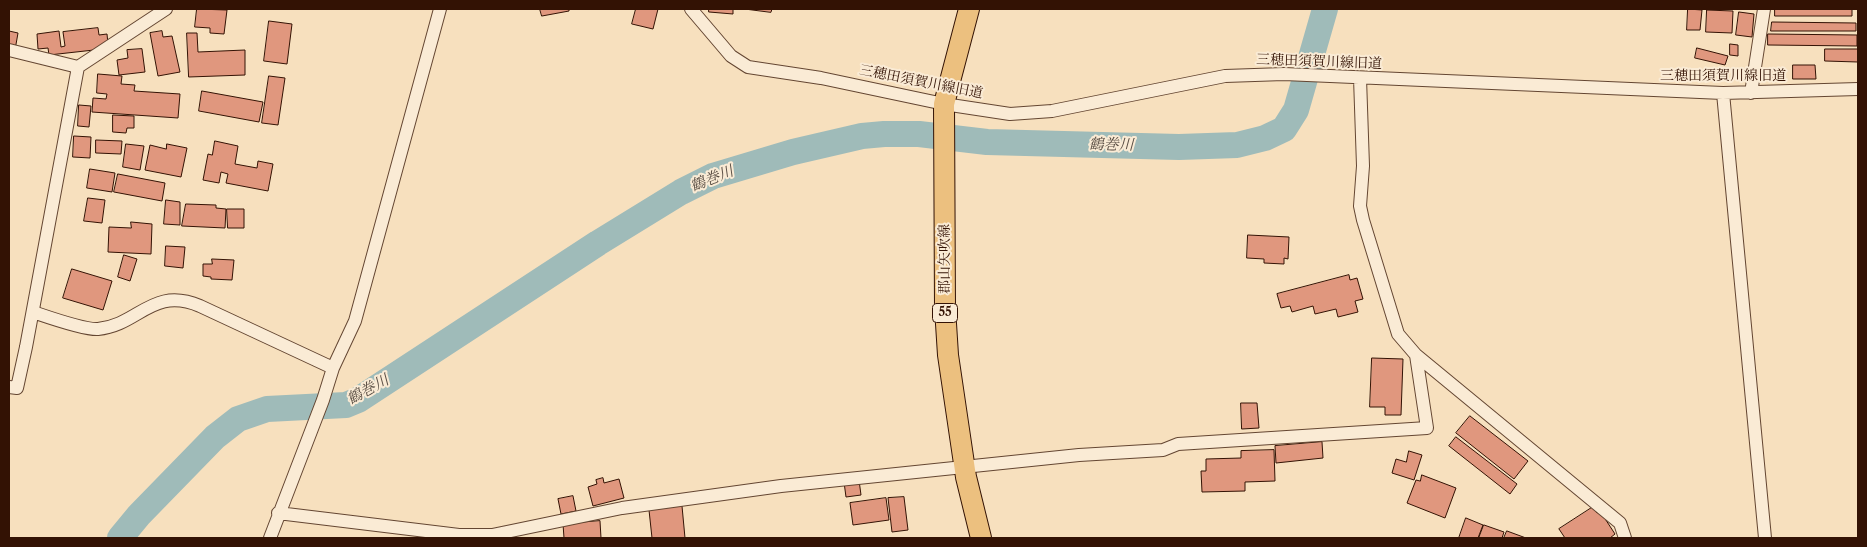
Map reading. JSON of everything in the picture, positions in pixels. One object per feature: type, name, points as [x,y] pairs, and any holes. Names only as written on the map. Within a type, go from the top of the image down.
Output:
[{"type":"main road","name":"郡山矢吹線","points":[[969,9],[944,104],[945,308],[948,355],[964,466],[981,538]]},
{"type":"street","points":[[9,387],[17,388],[34,312],[78,67],[166,9]]},
{"type":"street","points":[[270,538],[323,400],[332,368],[355,321],[440,9]]},
{"type":"street","name":"三穂田須賀川線旧道","points":[[692,9],[731,56],[748,67],[821,78],[944,104],[1010,114],[1052,111],[1225,76],[1284,74],[1723,93],[1858,89]]},
{"type":"street","points":[[1751,93],[1764,9]]},
{"type":"street","points":[[9,50],[78,67]]},
{"type":"street","points":[[1360,78],[1362,166],[1360,206],[1398,334],[1416,355],[1620,523],[1625,538]]},
{"type":"street","points":[[1723,93],[1765,538]]},
{"type":"street","points":[[34,312],[99,329],[160,302],[181,299],[200,306],[332,368]]},
{"type":"street","points":[[278,513],[459,534],[492,535],[646,504],[781,486],[1079,455],[1163,450],[1178,444],[1427,428],[1416,355]]},
{"type":"building","points":[[197,9],[227,10],[224,34],[210,33],[210,28],[195,27]]},
{"type":"building","points":[[540,9],[569,9],[569,11],[542,16]]},
{"type":"building","points":[[636,9],[658,9],[653,29],[632,24]]},
{"type":"building","points":[[709,9],[733,9],[733,14],[709,12]]},
{"type":"building","points":[[745,9],[772,9],[771,12]]},
{"type":"building","points":[[1688,9],[1702,10],[1700,30],[1687,30]]},
{"type":"building","points":[[1775,9],[1852,9],[1852,16],[1775,16]]},
{"type":"building","points":[[1707,10],[1733,11],[1732,33],[1706,32]]},
{"type":"building","points":[[1739,12],[1754,14],[1752,37],[1736,35]]},
{"type":"building","points":[[269,21],[292,24],[287,64],[264,61]]},
{"type":"building","points":[[1772,22],[1856,23],[1856,31],[1771,31]]},
{"type":"building","points":[[98,28],[99,35],[107,34],[108,44],[103,49],[49,55],[48,48],[38,49],[37,34],[59,31],[61,47],[65,46],[63,32]]},
{"type":"building","points":[[9,31],[18,33],[15,50],[9,48]]},
{"type":"building","points":[[162,31],[163,37],[172,36],[180,72],[158,76],[150,33]]},
{"type":"building","points":[[187,33],[197,33],[198,52],[245,50],[245,75],[189,77]]},
{"type":"building","points":[[1768,34],[1857,35],[1857,46],[1768,45]]},
{"type":"building","points":[[1730,44],[1738,45],[1738,56],[1730,55]]},
{"type":"building","points":[[1697,48],[1728,56],[1725,65],[1695,58]]},
{"type":"building","points":[[142,49],[145,72],[119,75],[117,60],[128,58],[127,50]]},
{"type":"building","points":[[1825,49],[1858,49],[1858,62],[1825,61]]},
{"type":"building","points":[[1793,65],[1815,65],[1816,79],[1793,79]]},
{"type":"building","points":[[1770,69],[1780,70],[1780,80],[1770,80]]},
{"type":"building","points":[[98,74],[122,76],[121,84],[135,85],[134,91],[180,94],[178,118],[92,112],[93,98],[106,99],[107,94],[97,93]]},
{"type":"building","points":[[269,76],[285,78],[278,125],[262,123]]},
{"type":"building","points":[[202,91],[263,102],[259,122],[199,111]]},
{"type":"building","points":[[79,105],[91,106],[89,127],[78,126]]},
{"type":"building","points":[[113,115],[134,116],[134,128],[127,128],[126,133],[113,132]]},
{"type":"building","points":[[74,136],[91,137],[90,158],[73,157]]},
{"type":"building","points":[[96,140],[122,141],[121,154],[96,153]]},
{"type":"building","points":[[215,141],[238,146],[235,164],[257,168],[258,161],[273,164],[268,191],[226,183],[228,174],[221,172],[219,183],[203,180],[208,154],[212,155]]},
{"type":"building","points":[[126,144],[144,146],[140,170],[123,167]]},
{"type":"building","points":[[167,144],[187,148],[181,177],[145,170],[150,145],[166,149]]},
{"type":"building","points":[[90,169],[115,173],[112,192],[87,188]]},
{"type":"building","points":[[118,174],[165,183],[162,201],[114,192]]},
{"type":"building","points":[[88,198],[105,200],[102,223],[84,221]]},
{"type":"building","points":[[166,200],[180,202],[180,225],[164,224]]},
{"type":"building","points":[[186,204],[216,205],[216,208],[226,209],[225,228],[182,226]]},
{"type":"building","points":[[227,209],[244,209],[244,228],[228,228]]},
{"type":"building","points":[[131,222],[152,224],[151,254],[108,252],[109,227],[131,228]]},
{"type":"building","points":[[1248,235],[1289,237],[1288,259],[1284,258],[1284,264],[1264,263],[1264,259],[1247,258]]},
{"type":"building","points":[[166,246],[185,247],[183,268],[165,266]]},
{"type":"building","points":[[124,255],[137,259],[130,281],[118,277]]},
{"type":"building","points":[[212,259],[234,260],[232,280],[211,279],[211,277],[203,276],[203,264],[212,264]]},
{"type":"building","points":[[72,269],[112,281],[103,310],[63,298]]},
{"type":"building","points":[[1349,275],[1350,280],[1357,278],[1363,299],[1355,301],[1358,312],[1338,317],[1336,309],[1315,314],[1313,306],[1292,312],[1290,306],[1281,308],[1277,294]]},
{"type":"building","points":[[1372,358],[1403,359],[1401,415],[1385,415],[1385,407],[1370,407]]},
{"type":"building","points":[[1241,403],[1257,403],[1259,428],[1242,429]]},
{"type":"building","points":[[1470,416],[1528,461],[1514,479],[1456,433]]},
{"type":"building","points":[[1456,437],[1517,484],[1510,494],[1449,446]]},
{"type":"building","points":[[1322,442],[1323,458],[1276,463],[1275,446]]},
{"type":"building","points":[[1274,450],[1275,481],[1245,482],[1245,491],[1202,492],[1201,471],[1206,471],[1206,459],[1241,458],[1241,451]]},
{"type":"building","points":[[1409,451],[1422,455],[1414,480],[1392,473],[1396,459],[1406,462]]},
{"type":"building","points":[[1422,475],[1456,488],[1445,518],[1407,503],[1416,480],[1420,481]]},
{"type":"building","points":[[603,478],[604,483],[619,479],[624,498],[593,506],[588,487],[597,484],[596,480]]},
{"type":"building","points":[[859,480],[861,495],[846,497],[844,482]]},
{"type":"building","points":[[573,496],[576,511],[561,514],[558,499]]},
{"type":"building","points":[[904,497],[908,530],[892,532],[888,498]]},
{"type":"building","points":[[886,498],[889,520],[853,525],[850,503]]},
{"type":"building","points":[[682,506],[685,538],[652,538],[649,510]]},
{"type":"building","points":[[1593,507],[1597,513],[1600,511],[1615,534],[1610,538],[1565,538],[1559,529]]},
{"type":"building","points":[[1466,518],[1483,525],[1478,538],[1459,538]]},
{"type":"building","points":[[600,521],[601,538],[564,538],[563,524]]},
{"type":"building","points":[[1484,525],[1504,532],[1502,538],[1479,538]]},
{"type":"building","points":[[1507,531],[1526,538],[1504,538]]},
{"type":"waterway","name":"鶴巻川","points":[[120,538],[139,515],[215,437],[238,419],[267,409],[346,405],[358,400],[598,243],[681,192],[713,176],[793,152],[862,136],[884,134],[919,134],[987,142],[1179,147],[1237,145],[1265,138],[1284,129],[1296,110],[1325,9]]}]
